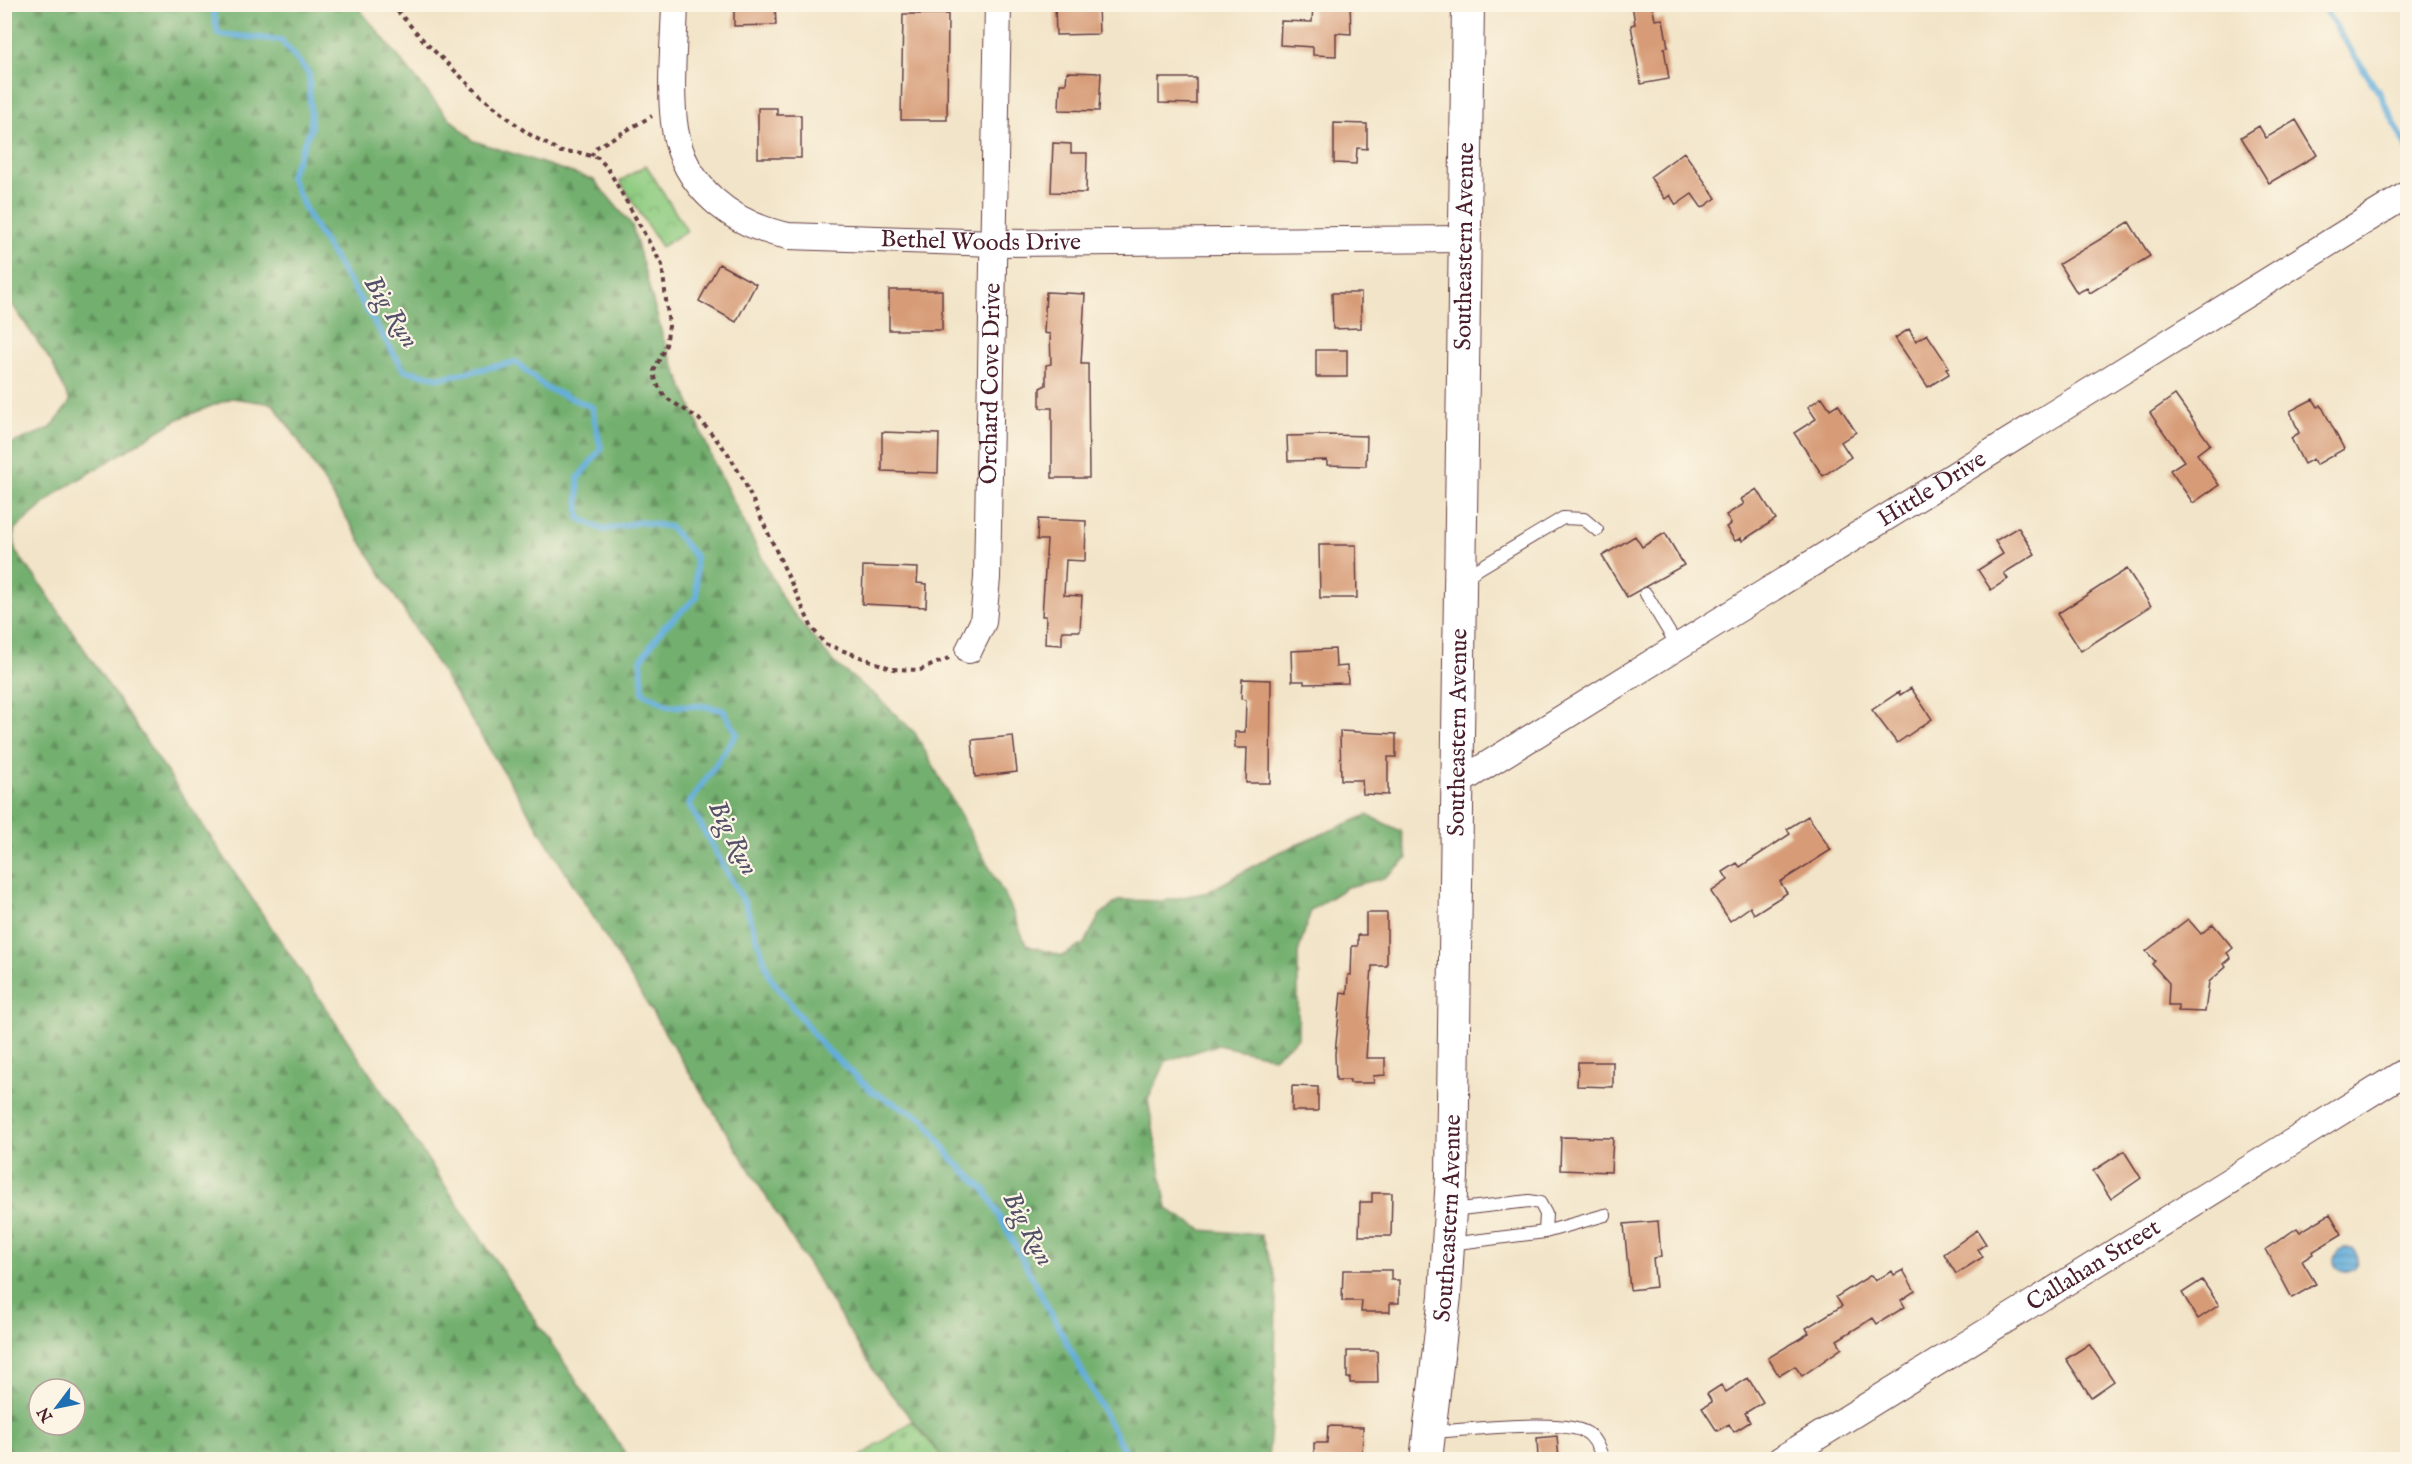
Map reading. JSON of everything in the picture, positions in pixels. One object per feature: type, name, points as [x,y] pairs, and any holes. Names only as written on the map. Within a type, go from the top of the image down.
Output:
[{"type":"street","name":"Bethel Woods Drive","points":[[675,4],[675,129],[681,153],[700,188],[725,210],[766,232],[788,236],[995,243],[1465,239]]},
{"type":"street","name":"Orchard Cove Drive","points":[[969,650],[984,622],[987,578],[998,4]]},
{"type":"street","name":"Southeastern Avenue","points":[[1428,1446],[1450,1210],[1468,4]]},
{"type":"street","name":"Hittle Drive","points":[[1456,784],[2408,194]]},
{"type":"street","name":"Callahan Street","points":[[1780,1460],[2408,1070]]},
{"type":"lane","points":[[1460,580],[1563,518],[1584,519],[1597,531]]},
{"type":"lane","points":[[1646,594],[1678,646]]},
{"type":"lane","points":[[1450,1210],[1529,1201],[1540,1203],[1546,1214],[1545,1232]]},
{"type":"lane","points":[[1448,1244],[1545,1232],[1605,1215]]},
{"type":"lane","points":[[1428,1446],[1558,1425],[1585,1431],[1594,1440],[1604,1460]]},
{"type":"path","points":[[391,4],[424,42],[482,98],[526,133],[561,152],[577,152],[591,156],[607,167],[662,265],[669,326],[666,345],[654,371],[656,382],[665,397],[699,419],[727,452],[743,479],[812,628],[825,644],[893,669],[920,670],[969,650]]},
{"type":"path","points":[[591,156],[597,147],[674,104]]},
{"type":"green space","points":[[5,5],[356,5],[446,115],[474,141],[594,180],[632,225],[663,338],[714,463],[785,603],[833,662],[876,696],[915,733],[1010,905],[1026,945],[1062,956],[1084,944],[1100,915],[1119,900],[1163,901],[1208,892],[1275,854],[1367,815],[1401,831],[1407,859],[1384,878],[1347,887],[1311,910],[1298,953],[1298,1038],[1274,1057],[1217,1045],[1166,1061],[1148,1100],[1167,1209],[1202,1230],[1261,1235],[1276,1281],[1275,1380],[1268,1459],[944,1459],[879,1379],[297,438],[273,404],[232,398],[178,419],[58,492],[14,530],[15,551],[39,582],[629,1459],[5,1459],[4,633],[7,628],[5,625],[5,446],[51,428],[70,402],[52,363],[5,294]]},
{"type":"green space","points":[[646,165],[687,231],[661,247],[620,181]]},
{"type":"green space","points":[[912,1421],[944,1459],[857,1459]]},
{"type":"water","points":[[2346,1248],[2351,1249],[2357,1255],[2357,1265],[2351,1271],[2346,1272],[2341,1271],[2335,1265],[2334,1260],[2335,1255],[2341,1249]]},
{"type":"building","points":[[734,4],[775,4],[776,25],[734,26]]},
{"type":"building","points":[[1055,4],[1098,4],[1099,34],[1056,35]]},
{"type":"building","points":[[1313,4],[1350,4],[1351,34],[1336,33],[1336,56],[1313,55],[1313,47],[1280,45],[1281,21],[1312,22]]},
{"type":"building","points":[[1632,4],[1652,4],[1655,20],[1663,19],[1668,47],[1664,48],[1669,79],[1641,84],[1631,25],[1635,24]]},
{"type":"building","points":[[903,14],[948,14],[947,120],[901,120]]},
{"type":"building","points":[[1067,72],[1101,73],[1099,111],[1059,110],[1060,84],[1066,84]]},
{"type":"building","points":[[1159,78],[1196,78],[1196,104],[1159,103]]},
{"type":"building","points":[[758,108],[777,108],[777,115],[801,115],[801,158],[758,158]]},
{"type":"building","points":[[2296,120],[2317,155],[2269,183],[2241,137],[2259,126],[2266,138]]},
{"type":"building","points":[[1334,123],[1367,124],[1367,149],[1357,148],[1356,164],[1334,163]]},
{"type":"building","points":[[1053,143],[1071,144],[1071,153],[1087,153],[1086,193],[1051,192]]},
{"type":"building","points":[[1684,152],[1716,198],[1702,208],[1692,194],[1676,205],[1670,195],[1665,199],[1650,177]]},
{"type":"building","points":[[2129,222],[2150,256],[2090,293],[2087,288],[2077,293],[2059,264]]},
{"type":"building","points":[[719,264],[756,284],[736,322],[699,301]]},
{"type":"building","points":[[889,290],[942,290],[942,330],[889,330]]},
{"type":"building","points":[[1046,292],[1085,294],[1081,364],[1088,364],[1089,478],[1052,478],[1052,408],[1040,408],[1040,388],[1046,385],[1046,365],[1051,364],[1050,334],[1044,333]]},
{"type":"building","points":[[1332,293],[1361,293],[1361,328],[1333,329]]},
{"type":"building","points":[[1909,329],[1916,341],[1927,334],[1949,367],[1946,368],[1949,374],[1928,387],[1895,338]]},
{"type":"building","points":[[1316,350],[1347,350],[1347,377],[1316,377]]},
{"type":"building","points":[[2175,395],[2210,444],[2197,454],[2219,485],[2193,503],[2170,470],[2184,461],[2150,413]]},
{"type":"building","points":[[1822,397],[1830,409],[1838,404],[1856,432],[1841,442],[1851,457],[1823,476],[1794,433],[1816,419],[1808,407]]},
{"type":"building","points":[[2313,399],[2318,407],[2321,405],[2344,449],[2316,465],[2313,459],[2304,464],[2291,438],[2299,433],[2290,411]]},
{"type":"building","points":[[882,432],[939,434],[938,473],[882,471]]},
{"type":"building","points":[[1287,436],[1367,436],[1366,466],[1327,465],[1327,460],[1288,461]]},
{"type":"building","points":[[1757,489],[1776,519],[1742,541],[1741,538],[1735,541],[1726,527],[1731,524],[1726,515],[1744,504],[1741,499]]},
{"type":"building","points":[[1038,519],[1086,521],[1085,561],[1066,560],[1064,595],[1082,596],[1080,631],[1062,631],[1062,645],[1045,644],[1046,616],[1042,616],[1047,540],[1037,540]]},
{"type":"building","points":[[2018,527],[2035,554],[2004,573],[2008,579],[1991,590],[1978,570],[2003,554],[1995,541]]},
{"type":"building","points":[[1665,533],[1684,565],[1627,597],[1602,556],[1635,536],[1642,547]]},
{"type":"building","points":[[1319,545],[1356,545],[1357,598],[1320,598]]},
{"type":"building","points":[[863,566],[918,568],[917,583],[927,584],[926,607],[862,604]]},
{"type":"building","points":[[2127,569],[2151,606],[2081,651],[2057,614]]},
{"type":"building","points":[[1335,649],[1336,667],[1347,666],[1348,683],[1304,684],[1304,681],[1292,681],[1291,651]]},
{"type":"building","points":[[1242,679],[1271,680],[1270,783],[1246,783],[1247,748],[1235,748],[1235,732],[1245,732],[1246,700],[1241,699]]},
{"type":"building","points":[[1911,688],[1932,719],[1897,743],[1872,710],[1899,692],[1900,695]]},
{"type":"building","points":[[1340,731],[1396,734],[1396,757],[1388,757],[1388,795],[1363,794],[1362,780],[1341,780]]},
{"type":"building","points":[[1013,736],[1017,772],[975,777],[972,740]]},
{"type":"building","points":[[1808,816],[1831,850],[1780,882],[1787,893],[1754,914],[1750,907],[1730,921],[1711,892],[1728,880],[1723,872],[1737,863],[1740,867],[1790,834],[1787,829]]},
{"type":"building","points":[[1366,913],[1387,913],[1387,966],[1372,966],[1366,1058],[1385,1058],[1385,1075],[1373,1076],[1374,1083],[1350,1083],[1350,1080],[1336,1080],[1335,1054],[1341,992],[1347,993],[1348,975],[1351,975],[1352,946],[1358,946],[1358,935],[1366,935]]},
{"type":"building","points":[[2188,919],[2201,934],[2213,924],[2233,948],[2227,953],[2231,958],[2224,964],[2226,967],[2209,982],[2205,1012],[2178,1011],[2178,1005],[2168,1005],[2169,983],[2152,964],[2155,961],[2146,951]]},
{"type":"building","points":[[1578,1062],[1613,1062],[1613,1087],[1577,1086]]},
{"type":"building","points":[[1292,1086],[1318,1087],[1318,1111],[1292,1111]]},
{"type":"building","points":[[1561,1137],[1613,1138],[1611,1172],[1560,1170]]},
{"type":"building","points":[[2124,1151],[2141,1178],[2111,1199],[2093,1171]]},
{"type":"building","points":[[1372,1193],[1392,1193],[1391,1236],[1359,1236],[1360,1202],[1372,1202]]},
{"type":"building","points":[[2330,1214],[2342,1234],[2312,1252],[2313,1254],[2302,1261],[2316,1284],[2292,1298],[2266,1249],[2297,1228],[2300,1232]]},
{"type":"building","points":[[1658,1221],[1661,1257],[1653,1258],[1656,1287],[1630,1290],[1624,1224]]},
{"type":"building","points":[[1977,1230],[1986,1244],[1978,1249],[1983,1257],[1956,1274],[1944,1254]]},
{"type":"building","points":[[1343,1270],[1391,1270],[1391,1280],[1399,1280],[1399,1303],[1390,1303],[1390,1312],[1361,1312],[1362,1301],[1342,1301]]},
{"type":"building","points":[[1903,1270],[1915,1291],[1901,1300],[1905,1307],[1877,1324],[1873,1318],[1837,1340],[1842,1348],[1802,1376],[1795,1366],[1779,1376],[1768,1358],[1809,1333],[1806,1328],[1842,1306],[1836,1297],[1871,1275],[1875,1281],[1892,1271],[1894,1275]]},
{"type":"building","points":[[2202,1280],[2219,1305],[2198,1319],[2182,1293]]},
{"type":"building","points":[[2089,1344],[2114,1381],[2091,1397],[2066,1359]]},
{"type":"building","points":[[1347,1351],[1377,1351],[1378,1383],[1350,1383],[1350,1378],[1347,1378]]},
{"type":"building","points":[[1748,1378],[1763,1402],[1745,1413],[1750,1422],[1734,1432],[1729,1424],[1717,1431],[1702,1408],[1712,1402],[1707,1394],[1721,1385],[1726,1392]]},
{"type":"building","points":[[1328,1426],[1363,1427],[1362,1460],[1314,1460],[1314,1443],[1327,1443]]},
{"type":"building","points":[[1557,1436],[1559,1460],[1538,1460],[1537,1438]]},
{"type":"waterway","name":"Big Run","points":[[212,4],[218,34],[281,40],[309,74],[311,128],[290,176],[310,219],[404,370],[440,378],[516,362],[546,388],[592,407],[601,449],[578,478],[579,518],[604,530],[640,522],[670,527],[695,556],[697,597],[662,629],[641,660],[643,692],[669,706],[703,706],[723,710],[737,733],[689,804],[746,906],[770,977],[822,1045],[873,1092],[924,1119],[953,1160],[986,1191],[1129,1460]]},
{"type":"waterway","points":[[2321,4],[2381,96],[2408,151]]}]
